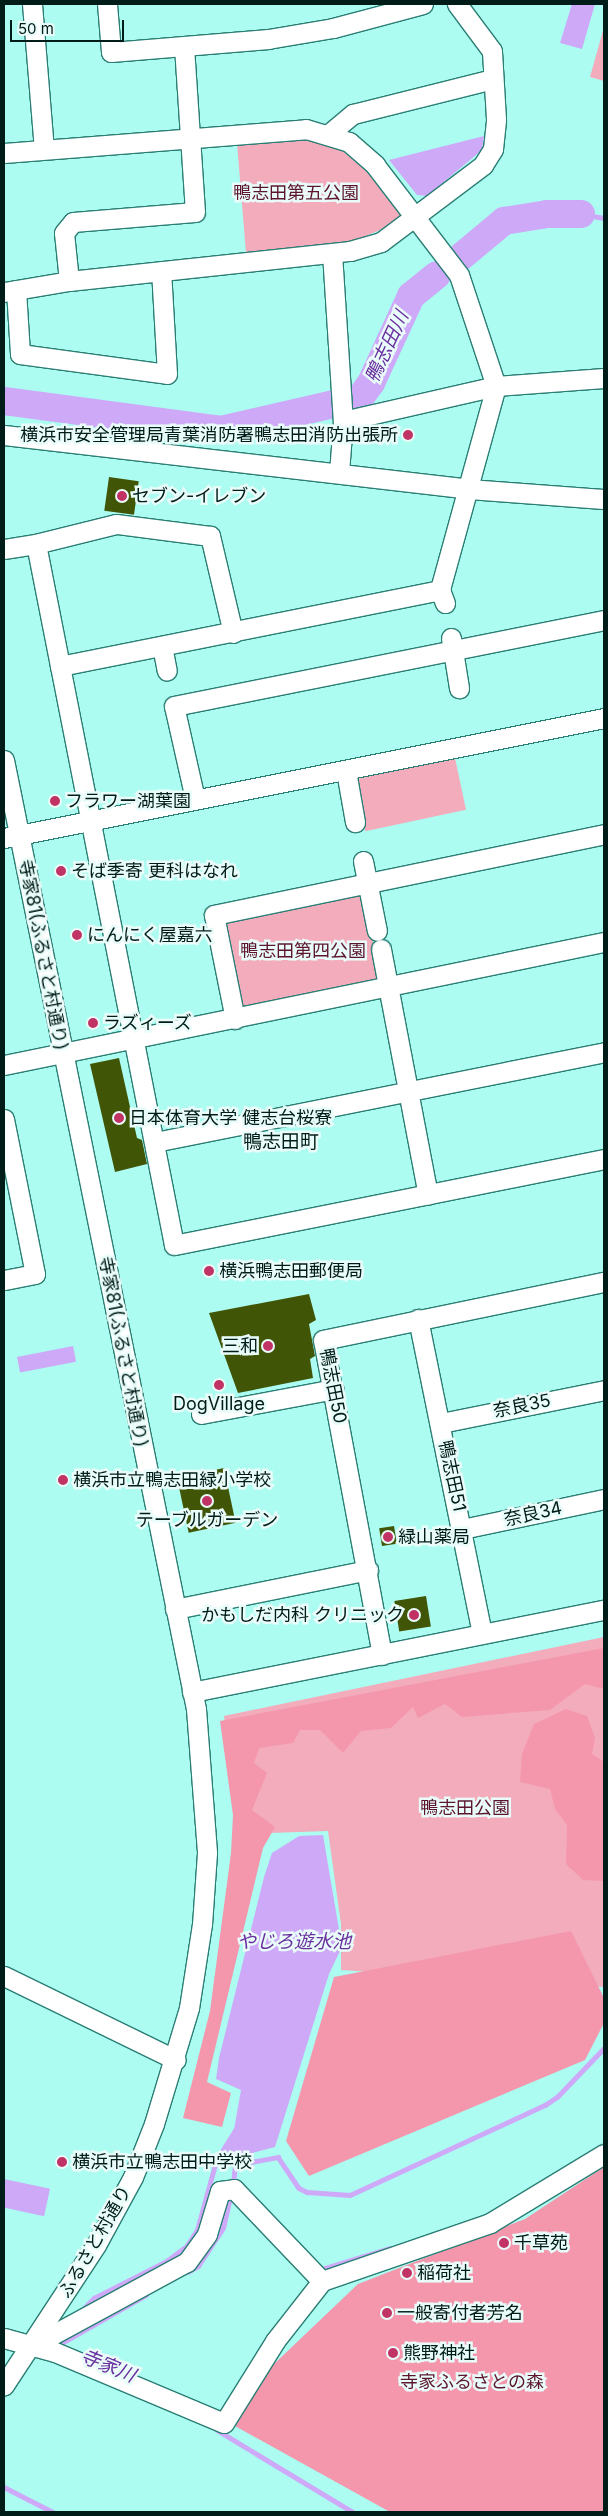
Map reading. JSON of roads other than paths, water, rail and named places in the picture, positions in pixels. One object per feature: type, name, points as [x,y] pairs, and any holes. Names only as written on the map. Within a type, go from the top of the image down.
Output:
[{"type":"street","points":[[32,4],[44,149]]},
{"type":"street","points":[[107,4],[111,52],[184,46],[333,28],[424,4]]},
{"type":"street","points":[[161,271],[168,374],[20,354],[10,291],[69,281],[332,252],[382,242],[418,217],[483,165],[493,149],[496,119],[492,79],[492,51],[457,4]]},
{"type":"street","points":[[69,281],[64,233],[73,222],[195,212],[192,136],[184,46]]},
{"type":"street","points":[[330,133],[353,114],[492,79]]},
{"type":"street","points":[[4,153],[284,129],[330,133],[362,152],[418,217],[459,275],[496,386],[442,596],[60,666]]},
{"type":"street","points":[[332,252],[342,408],[339,473]]},
{"type":"street","points":[[342,408],[496,386],[604,378]]},
{"type":"street","points":[[4,435],[468,489],[604,499]]},
{"type":"street","points":[[4,550],[116,524],[210,536],[233,633]]},
{"type":"street","points":[[36,544],[174,1245],[428,1196],[604,1159]]},
{"type":"street","points":[[195,800],[172,700],[452,643],[604,620]]},
{"type":"street","points":[[452,643],[459,688]]},
{"type":"street","points":[[162,646],[167,671]]},
{"type":"street","points":[[11,836],[346,771],[604,718]]},
{"type":"street","name":"寺家81(ふるさと村通り)","points":[[4,760],[11,836],[63,1052],[192,1692],[205,1797],[207,1853],[202,1924],[189,2008]]},
{"type":"street","points":[[346,771],[355,822]]},
{"type":"street","points":[[235,1019],[214,914],[604,834]]},
{"type":"street","points":[[363,861],[428,1196]]},
{"type":"street","points":[[4,1064],[388,988],[604,942]]},
{"type":"street","points":[[155,1142],[604,1052]]},
{"type":"street","points":[[4,1119],[8,1173],[35,1274],[4,1280]]},
{"type":"street","name":"鴨志田50","points":[[382,1654],[334,1389],[323,1340],[604,1282]]},
{"type":"street","name":"鴨志田51","points":[[418,1319],[482,1634]]},
{"type":"street","points":[[201,1414],[334,1389]]},
{"type":"street","name":"奈良35","points":[[440,1423],[604,1390]]},
{"type":"street","name":"奈良34","points":[[462,1529],[604,1499]]},
{"type":"street","points":[[175,1609],[368,1570]]},
{"type":"street","points":[[192,1692],[604,1610]]},
{"type":"street","points":[[4,1976],[176,2060]]},
{"type":"street","name":"ふるさと村通り","points":[[4,2385],[32,2346],[96,2245],[128,2186],[176,2060],[189,2008]]},
{"type":"street","points":[[4,2338],[32,2346],[224,2423],[285,2327],[322,2281],[490,2223],[604,2154]]},
{"type":"street","points":[[32,2346],[187,2262],[207,2234],[220,2191],[234,2189],[322,2281]]},
{"type":"water","points":[[572,4],[595,4],[582,49],[560,43]]},
{"type":"water","points":[[484,136],[482,150],[427,196],[417,195],[389,160]]},
{"type":"water","points":[[73,1346],[76,1362],[20,1373],[17,1357]]},
{"type":"water","name":"やじろ遊水池","points":[[323,1835],[342,1947],[329,1974],[275,2147],[226,2160],[225,2151],[233,2135],[241,2090],[216,2079],[219,2058],[264,1877],[272,1853],[299,1836]]},
{"type":"water","points":[[4,2179],[50,2189],[44,2216],[4,2208]]},
{"type":"waterway","name":"鴨志田川","points":[[462,256],[504,221],[547,214],[581,214]]},
{"type":"waterway","points":[[581,214],[604,218]]},
{"type":"waterway","name":"鴨志田川","points":[[4,401],[221,430],[360,398],[371,383],[411,296],[437,275]]},
{"type":"waterway","points":[[233,2184],[235,2165],[278,2157],[299,2188],[307,2192],[350,2195],[545,2105],[557,2097],[603,2049]]},
{"type":"waterway","points":[[82,2310],[94,2298],[165,2262],[186,2247],[197,2230],[216,2161],[235,2131]]},
{"type":"waterway","points":[[188,2272],[198,2266],[223,2228],[231,2194]]},
{"type":"waterway","points":[[319,2270],[390,2248]]},
{"type":"waterway","points":[[58,2345],[146,2295]]},
{"type":"waterway","name":"寺家川","points":[[217,2430],[353,2512]]},
{"type":"waterway","points":[[4,2487],[53,2512]]},
{"type":"place","name":"横浜市安全管理局青葉消防署鴨志田消防出張所","points":[[408,435]]},
{"type":"place","name":"セブン-イレブン","points":[[122,496]]},
{"type":"place","name":"フラワー湖葉園","points":[[55,801]]},
{"type":"place","name":"そば季寄 更科はなれ","points":[[61,871]]},
{"type":"place","name":"にんにく屋嘉六","points":[[77,935]]},
{"type":"place","name":"ラズィーズ","points":[[93,1023]]},
{"type":"place","name":"日本体育大学 健志台桜寮","points":[[119,1118]]},
{"type":"place","name":"横浜鴨志田郵便局","points":[[209,1271]]},
{"type":"place","name":"三和","points":[[268,1346]]},
{"type":"place","name":"DogVillage","points":[[219,1385]]},
{"type":"place","name":"横浜市立鴨志田緑小学校","points":[[63,1480]]},
{"type":"place","name":"テーブルガーデン","points":[[207,1501]]},
{"type":"place","name":"緑山薬局","points":[[388,1537]]},
{"type":"place","name":"かもしだ内科 クリニック","points":[[414,1615]]},
{"type":"place","name":"横浜市立鴨志田中学校","points":[[62,2162]]},
{"type":"place","name":"千草苑","points":[[504,2243]]},
{"type":"place","name":"稲荷社","points":[[407,2273]]},
{"type":"place","name":"一般寄付者芳名","points":[[387,2313]]},
{"type":"place","name":"熊野神社","points":[[393,2353]]},
{"type":"district","name":"鴨志田町","points":[[281,1142]]},
{"type":"park label","name":"鴨志田第五公園","points":[[296,193]]},
{"type":"park label","name":"鴨志田第四公園","points":[[303,951]]},
{"type":"park label","name":"鴨志田公園","points":[[465,1808]]},
{"type":"park label","name":"寺家ふるさとの森","points":[[472,2382]]}]
